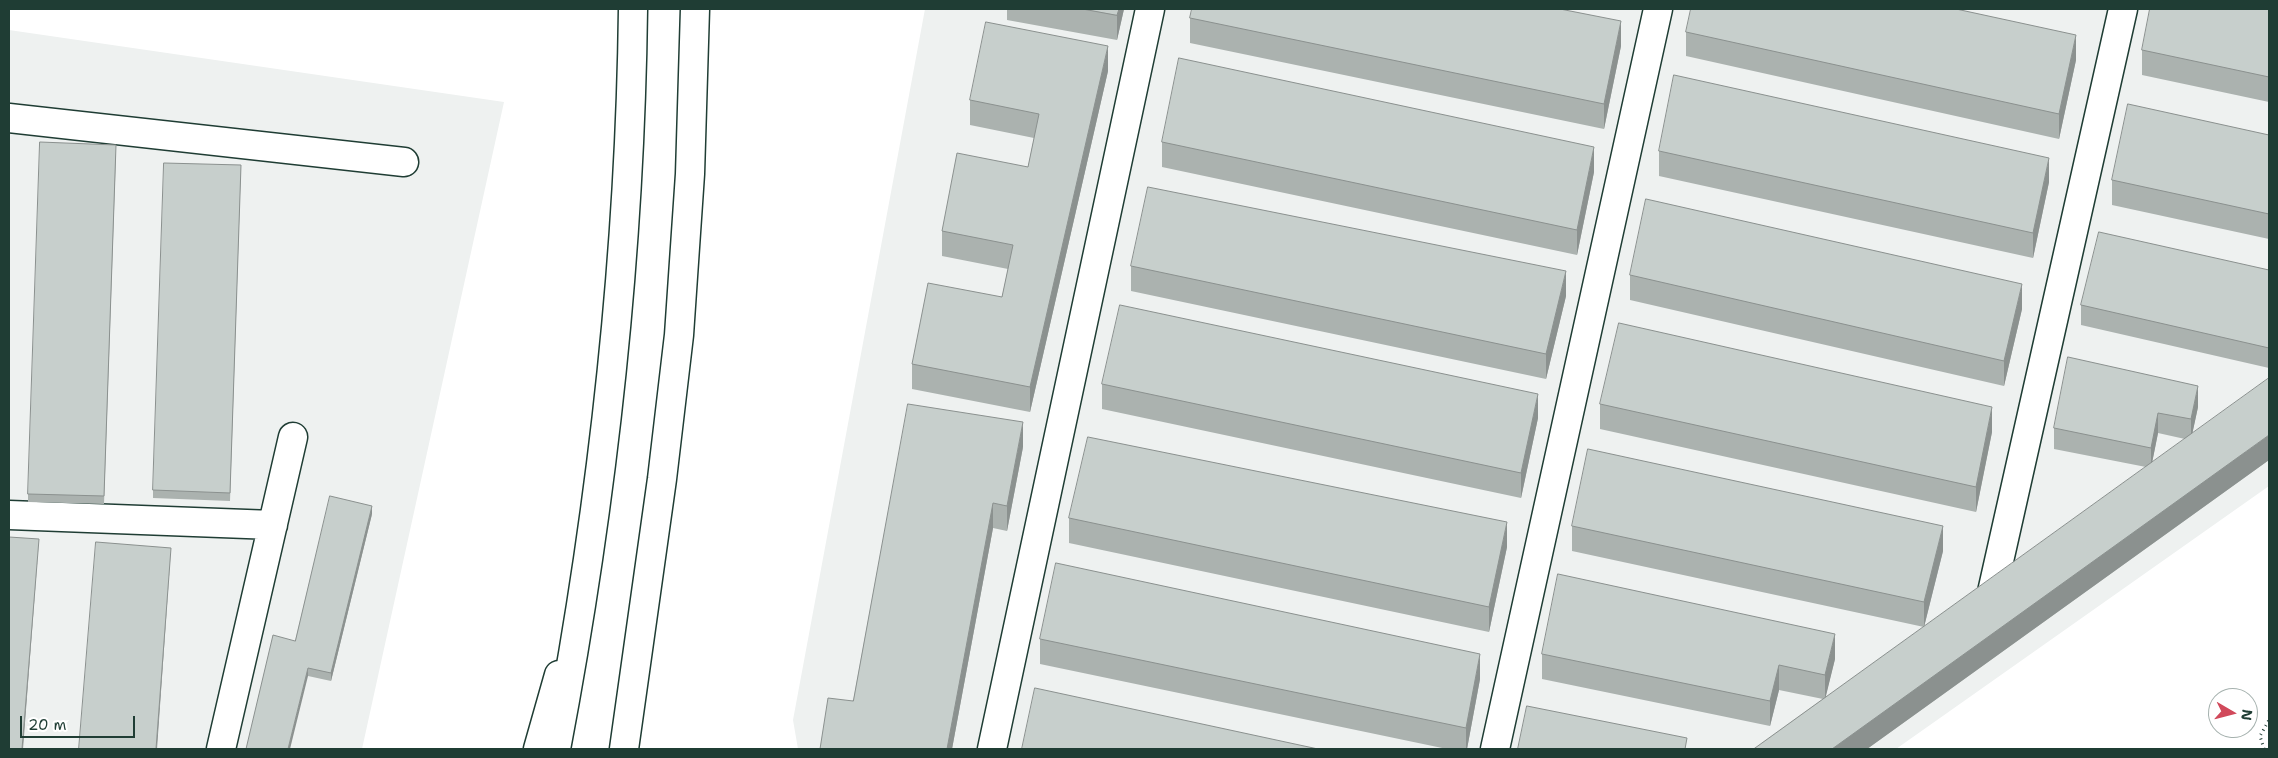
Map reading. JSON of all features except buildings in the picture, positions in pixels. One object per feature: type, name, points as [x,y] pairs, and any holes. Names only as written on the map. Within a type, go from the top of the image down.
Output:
[{"type":"main road","points":[[556,749],[582,594],[615,330],[628,169],[633,9]]},
{"type":"main road","points":[[624,749],[662,478],[678,335],[690,174],[695,9]]},
{"type":"main road","points":[[992,749],[1150,9]]},
{"type":"main road","points":[[1495,749],[1658,9]]},
{"type":"main road","points":[[2022,578],[1982,607],[2123,9]]},
{"type":"main road","points":[[9,118],[404,162]]},
{"type":"main road","points":[[221,749],[293,437]]},
{"type":"main road","points":[[9,514],[272,526]]},
{"type":"main road","points":[[538,749],[582,594]]},
{"type":"path","points":[[2264,749],[2260,736],[2269,720]]},
{"type":"shaded area","points":[[925,9],[2269,9],[2269,486],[1896,749],[798,749],[793,720]]},
{"type":"shaded area","points":[[9,30],[504,102],[362,749],[9,749]]}]
